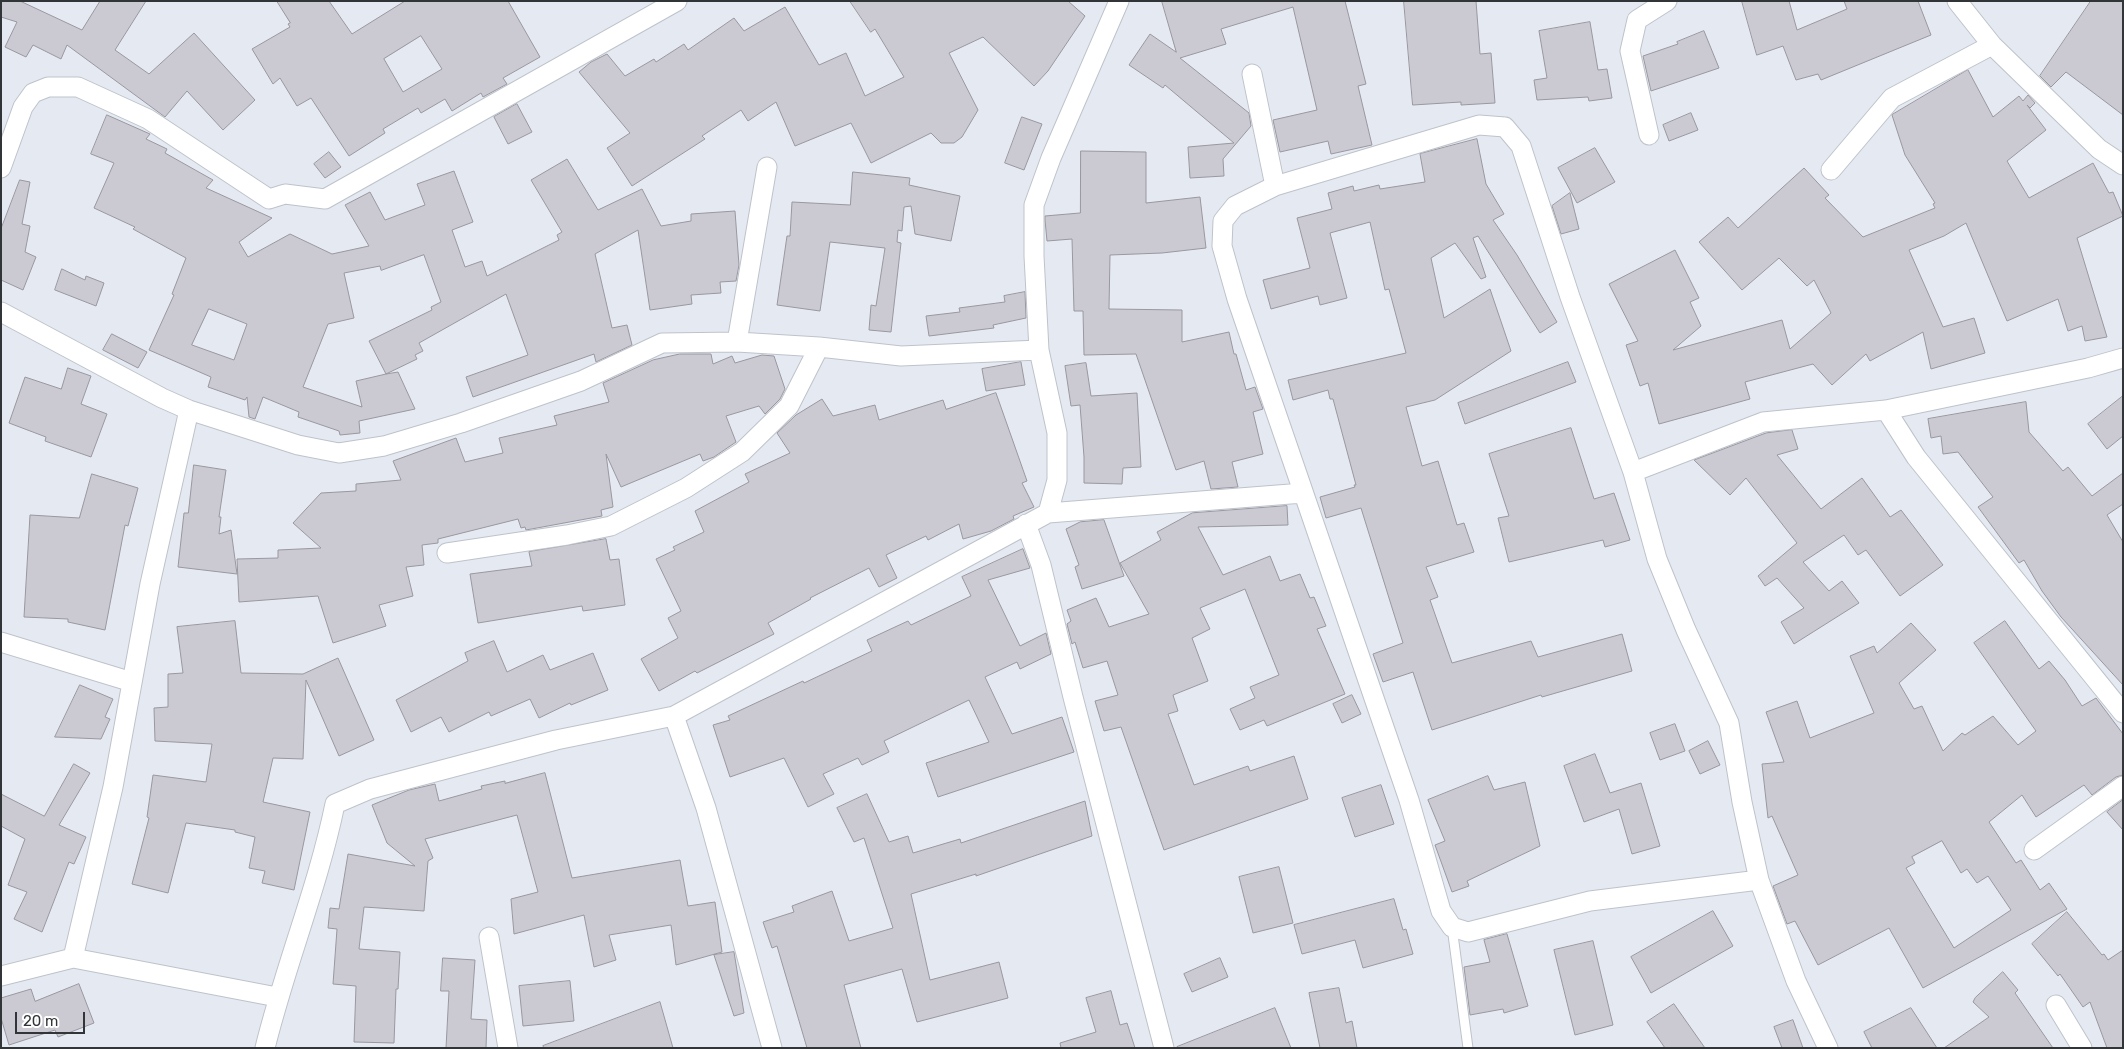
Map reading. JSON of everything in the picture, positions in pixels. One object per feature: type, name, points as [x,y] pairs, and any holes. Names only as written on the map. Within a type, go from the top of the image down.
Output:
[{"type":"street","points":[[1,168],[23,108],[32,93],[48,87],[78,88],[148,119],[269,198],[284,194],[325,199],[677,1]]},
{"type":"street","points":[[1048,513],[1057,480],[1056,433],[1039,350],[1034,256],[1034,205],[1051,158],[1119,1]]},
{"type":"street","points":[[1649,135],[1630,51],[1637,20],[1666,1]]},
{"type":"street","points":[[1957,1],[1992,45],[2099,149],[2123,165]]},
{"type":"street","points":[[1832,170],[1892,98],[1992,45]]},
{"type":"street","points":[[1252,74],[1275,186]]},
{"type":"street","points":[[1759,880],[1590,901],[1468,932],[1452,927],[1441,911],[1409,800],[1238,300],[1222,246],[1223,221],[1234,206],[1275,186],[1479,125],[1505,127],[1521,146],[1570,297],[1633,472],[1657,559],[1686,630],[1729,723],[1742,802],[1759,880],[1796,981],[1828,1048]]},
{"type":"street","points":[[736,342],[767,167]]},
{"type":"street","points":[[1,312],[162,398],[189,410],[298,444],[339,453],[384,446],[461,423],[581,381],[662,343],[736,342],[818,347],[901,356],[1039,350]]},
{"type":"street","points":[[448,553],[567,535],[610,526],[686,488],[742,452],[789,406],[818,347]]},
{"type":"street","points":[[1633,472],[1763,422],[1886,410],[2088,368],[2123,358]]},
{"type":"street","points":[[72,958],[113,787],[150,584],[189,410]]},
{"type":"street","points":[[1886,410],[1916,457],[2123,713]]},
{"type":"street","points":[[265,1048],[277,997],[328,839],[335,804],[370,789],[556,740],[674,716],[971,557],[1048,513],[1303,493]]},
{"type":"street","points":[[1026,524],[1041,564],[1075,707],[1164,1048]]},
{"type":"street","points":[[1,642],[132,682]]},
{"type":"street","points":[[674,716],[706,808],[772,1048]]},
{"type":"street","points":[[2034,850],[2123,786]]},
{"type":"street","points":[[489,937],[508,1048]]},
{"type":"street","points":[[1,976],[72,958],[277,997]]},
{"type":"street","points":[[2056,1005],[2082,1048]]},
{"type":"lane","points":[[1452,927],[1468,1048]]},
{"type":"building","points":[[1,1],[20,1],[82,30],[100,1],[146,1],[115,50],[149,74],[194,33],[255,100],[223,130],[187,91],[165,117],[67,45],[61,59],[33,45],[26,57],[5,47],[17,22],[1,17]]},
{"type":"building","points":[[277,1],[329,1],[352,34],[405,1],[508,1],[540,57],[503,78],[507,84],[483,97],[481,93],[452,111],[445,99],[421,113],[418,108],[383,129],[385,133],[349,156],[311,98],[297,106],[280,78],[273,84],[252,49],[290,27],[288,24],[290,23]],"holes":[[[421,36],[442,69],[403,92],[384,59]]]},
{"type":"building","points":[[850,1],[1068,1],[1085,16],[1048,71],[1034,86],[983,37],[949,53],[978,110],[962,137],[954,143],[941,143],[931,133],[871,163],[851,123],[795,146],[776,102],[748,121],[741,110],[702,136],[705,139],[632,186],[607,148],[630,133],[579,72],[591,62],[607,54],[625,76],[654,59],[656,62],[684,44],[688,50],[734,18],[744,31],[785,7],[819,65],[846,53],[865,96],[904,77],[875,29],[871,32]]},
{"type":"building","points":[[1162,1],[1345,1],[1366,84],[1358,86],[1372,145],[1331,154],[1328,141],[1280,152],[1273,120],[1317,110],[1293,7],[1221,29],[1226,44],[1180,58],[1249,113],[1251,126],[1223,159],[1224,176],[1190,178],[1188,147],[1234,143],[1165,85],[1163,88],[1129,65],[1150,34],[1176,52]]},
{"type":"building","points":[[1404,1],[1476,1],[1480,54],[1491,53],[1495,103],[1461,105],[1461,102],[1413,105]]},
{"type":"building","points":[[1742,1],[1789,1],[1797,30],[1847,9],[1844,1],[1918,1],[1931,35],[1821,80],[1818,74],[1796,80],[1783,46],[1757,55]]},
{"type":"building","points":[[2091,1],[2123,1],[2123,115],[2066,72],[2051,87],[2040,76]]},
{"type":"building","points":[[1590,22],[1598,70],[1607,69],[1612,98],[1589,101],[1588,97],[1537,100],[1534,80],[1547,78],[1539,31]]},
{"type":"building","points":[[1704,31],[1719,68],[1651,91],[1643,56],[1678,44],[1677,42]]},
{"type":"building","points":[[1968,70],[1993,117],[2019,96],[2023,101],[2028,95],[2035,103],[2030,108],[2027,105],[2046,130],[2007,161],[2029,198],[2093,163],[2109,193],[2113,192],[2123,216],[2077,238],[2107,337],[2085,341],[2082,326],[2068,331],[2058,299],[2007,321],[1966,223],[1944,236],[1909,250],[1943,327],[1974,318],[1985,353],[1931,369],[1923,332],[1870,361],[1866,354],[1832,385],[1813,364],[1745,382],[1750,399],[1659,424],[1648,383],[1640,386],[1626,345],[1638,341],[1609,284],[1675,250],[1699,298],[1690,302],[1701,326],[1673,350],[1782,320],[1790,349],[1831,313],[1814,280],[1807,286],[1779,258],[1742,290],[1699,242],[1728,217],[1738,228],[1804,168],[1829,195],[1825,198],[1863,237],[1935,208],[1933,204],[1935,203],[1905,155],[1892,115]]},
{"type":"building","points":[[517,104],[532,132],[508,144],[494,117]]},
{"type":"building","points":[[1691,113],[1698,130],[1669,141],[1663,125]]},
{"type":"building","points":[[107,115],[150,134],[146,139],[167,149],[165,153],[213,180],[206,188],[272,218],[239,242],[248,257],[290,234],[332,254],[369,246],[345,205],[370,192],[385,220],[425,205],[417,184],[454,171],[473,222],[452,230],[465,267],[482,261],[487,276],[559,240],[557,235],[562,232],[531,180],[567,159],[598,210],[642,189],[661,226],[691,221],[691,214],[735,211],[739,265],[736,281],[720,282],[721,293],[691,295],[692,304],[650,310],[638,230],[595,254],[612,328],[627,325],[632,345],[596,362],[594,354],[473,397],[466,377],[528,355],[506,294],[419,343],[423,351],[415,355],[417,359],[386,374],[398,372],[415,409],[359,421],[360,433],[340,435],[339,431],[298,417],[299,412],[263,397],[255,419],[249,417],[247,397],[245,400],[208,387],[211,377],[149,350],[174,295],[172,294],[186,258],[133,229],[135,227],[94,208],[114,163],[91,154]],"holes":[[[424,255],[441,302],[431,307],[432,310],[369,341],[386,374],[356,381],[362,407],[303,387],[328,324],[354,318],[344,273],[380,266],[381,270]],[[209,309],[247,324],[234,360],[192,345]]]},
{"type":"building","points":[[1022,117],[1042,124],[1024,170],[1005,163]]},
{"type":"building","points":[[1477,139],[1486,184],[1504,214],[1493,220],[1517,255],[1557,322],[1540,333],[1478,236],[1473,238],[1486,277],[1481,279],[1455,243],[1431,258],[1444,318],[1490,289],[1511,351],[1435,400],[1406,407],[1422,466],[1438,461],[1457,525],[1464,523],[1474,552],[1426,567],[1438,597],[1430,600],[1452,663],[1531,641],[1538,657],[1622,634],[1632,671],[1542,697],[1541,695],[1432,730],[1413,672],[1383,682],[1373,654],[1403,643],[1361,508],[1326,518],[1320,497],[1355,487],[1354,485],[1356,485],[1333,399],[1330,399],[1328,390],[1293,400],[1288,380],[1406,353],[1389,289],[1385,290],[1370,222],[1330,233],[1347,298],[1320,305],[1318,296],[1271,309],[1263,280],[1310,268],[1297,218],[1332,209],[1328,193],[1353,186],[1354,191],[1379,185],[1380,189],[1425,182],[1420,154]]},
{"type":"building","points":[[1595,148],[1615,182],[1577,203],[1558,168]]},
{"type":"building","points":[[1081,151],[1146,152],[1146,203],[1200,197],[1206,248],[1162,253],[1110,255],[1109,309],[1182,310],[1182,342],[1229,332],[1246,390],[1255,387],[1263,409],[1253,412],[1263,454],[1232,462],[1238,487],[1211,489],[1204,461],[1176,470],[1136,354],[1084,355],[1083,311],[1074,311],[1072,239],[1047,241],[1045,220],[1045,216],[1080,213]]},
{"type":"building","points":[[329,152],[341,167],[325,178],[314,164]]},
{"type":"building","points":[[853,172],[910,178],[909,185],[960,196],[951,241],[915,234],[911,206],[904,207],[902,231],[898,230],[897,242],[901,243],[891,332],[869,330],[871,305],[876,306],[885,248],[830,242],[820,311],[777,305],[787,236],[790,236],[792,202],[850,205]]},
{"type":"building","points":[[20,180],[30,182],[22,224],[30,226],[25,252],[36,257],[23,290],[1,280],[1,229]]},
{"type":"building","points":[[1570,193],[1579,229],[1561,234],[1552,206]]},
{"type":"building","points":[[62,269],[85,280],[86,276],[104,283],[96,306],[55,290]]},
{"type":"building","points":[[1025,292],[1026,318],[993,325],[994,328],[929,336],[926,316],[960,312],[959,308],[1005,302],[1004,296]]},
{"type":"building","points":[[112,334],[147,352],[138,368],[103,350]]},
{"type":"building","points":[[680,354],[711,354],[713,364],[732,356],[735,363],[762,355],[774,356],[785,389],[780,399],[765,414],[759,406],[726,416],[736,442],[714,457],[703,461],[700,454],[621,487],[606,454],[613,507],[601,510],[602,516],[526,530],[525,527],[521,528],[518,519],[438,539],[438,543],[422,545],[424,565],[406,567],[413,596],[379,605],[386,626],[333,643],[318,596],[239,602],[237,559],[278,558],[278,550],[321,548],[293,523],[321,493],[356,491],[356,484],[401,480],[393,461],[456,438],[465,462],[503,453],[499,438],[557,425],[554,416],[609,402],[603,383],[653,360]]},
{"type":"building","points":[[1021,362],[1025,385],[986,391],[982,369]]},
{"type":"building","points":[[1568,362],[1576,382],[1465,424],[1458,403]]},
{"type":"building","points":[[1086,363],[1091,396],[1137,393],[1141,467],[1123,468],[1122,484],[1084,483],[1080,405],[1071,406],[1065,366]]},
{"type":"building","points":[[68,368],[91,376],[81,404],[107,414],[91,457],[45,441],[46,437],[9,423],[25,377],[61,389]]},
{"type":"building","points":[[996,393],[1027,481],[1022,483],[1034,507],[1013,516],[1014,519],[991,531],[963,539],[959,524],[928,540],[926,536],[886,555],[897,578],[879,587],[869,568],[810,598],[768,623],[774,634],[697,673],[695,671],[659,691],[641,659],[678,638],[668,618],[681,611],[656,559],[675,550],[673,547],[704,532],[695,511],[749,482],[745,474],[790,453],[777,433],[796,415],[822,399],[833,416],[875,405],[879,420],[943,400],[946,409]]},
{"type":"building","points":[[2123,396],[2123,436],[2107,449],[2088,424]]},
{"type":"building","points":[[2026,402],[2029,432],[2063,471],[2068,467],[2092,496],[2123,473],[2123,504],[2107,515],[2123,542],[2123,685],[2061,617],[2042,591],[2024,560],[2019,563],[1978,507],[1993,497],[1958,452],[1943,454],[1941,436],[1931,438],[1928,419]]},
{"type":"building","points":[[1571,428],[1594,499],[1614,493],[1630,540],[1605,547],[1603,540],[1509,562],[1498,518],[1509,516],[1489,454]]},
{"type":"building","points":[[1792,430],[1798,449],[1777,455],[1821,509],[1862,478],[1890,517],[1901,510],[1943,565],[1900,596],[1866,550],[1858,555],[1844,535],[1803,562],[1829,591],[1842,581],[1859,603],[1794,644],[1781,622],[1804,608],[1777,578],[1765,586],[1758,576],[1797,543],[1746,478],[1730,495],[1694,460],[1766,433]]},
{"type":"building","points":[[194,465],[226,470],[219,517],[221,517],[219,534],[231,530],[237,574],[178,567],[184,513],[188,513]]},
{"type":"building","points":[[92,474],[138,488],[128,526],[125,525],[105,630],[68,622],[68,619],[24,617],[30,515],[79,518]]},
{"type":"building","points":[[1287,506],[1288,525],[1198,527],[1223,575],[1270,556],[1280,581],[1300,574],[1310,598],[1314,597],[1326,626],[1317,629],[1345,694],[1267,726],[1264,720],[1240,730],[1230,709],[1255,698],[1250,687],[1279,675],[1245,589],[1200,608],[1210,629],[1192,638],[1208,681],[1173,695],[1178,711],[1168,714],[1194,785],[1248,766],[1250,771],[1294,756],[1308,799],[1164,850],[1121,727],[1104,731],[1095,701],[1118,695],[1107,661],[1083,668],[1075,642],[1072,644],[1067,624],[1071,621],[1067,610],[1096,598],[1109,627],[1149,614],[1120,563],[1161,540],[1157,532],[1192,513]]},
{"type":"building","points":[[1104,520],[1124,576],[1082,589],[1075,567],[1079,565],[1066,529],[1080,522]]},
{"type":"building","points":[[606,539],[610,560],[619,559],[625,605],[583,611],[582,606],[478,623],[470,574],[532,566],[529,552]]},
{"type":"building","points":[[1023,549],[1030,568],[988,580],[1020,646],[1046,633],[1051,654],[1020,669],[1017,662],[985,677],[1012,734],[1062,717],[1074,752],[938,797],[926,763],[989,742],[969,700],[884,741],[889,752],[862,765],[858,758],[823,774],[834,794],[808,807],[784,758],[730,777],[713,725],[730,720],[728,716],[872,651],[867,640],[908,621],[911,625],[971,596],[962,577]]},
{"type":"building","points":[[235,621],[241,673],[303,674],[338,658],[374,740],[339,756],[306,680],[303,759],[273,758],[263,802],[310,812],[294,890],[262,883],[265,871],[249,868],[255,837],[235,832],[235,830],[186,823],[168,893],[132,884],[149,818],[147,817],[153,775],[206,782],[212,744],[155,741],[154,708],[168,707],[168,674],[183,673],[177,627]]},
{"type":"building","points":[[2005,621],[2039,669],[2049,661],[2065,680],[2082,706],[2096,698],[2123,734],[2123,775],[2116,777],[2092,795],[2084,785],[2036,817],[2022,795],[1989,822],[2016,863],[2021,860],[2040,890],[2049,883],[2067,909],[1923,988],[1889,928],[1818,965],[1795,921],[1787,924],[1773,886],[1798,875],[1772,816],[1768,818],[1762,764],[1784,762],[1766,712],[1797,701],[1810,738],[1874,713],[1850,656],[1874,646],[1877,653],[1911,623],[1936,650],[1899,683],[1914,709],[1922,706],[1943,751],[1962,733],[1965,735],[1993,716],[2018,745],[2036,731],[1974,643]],"holes":[[[1942,841],[1961,873],[1967,869],[1977,883],[1988,876],[2011,910],[1954,948],[1906,868],[1915,863],[1912,857]]]},
{"type":"building","points":[[494,641],[507,672],[543,655],[550,670],[593,653],[608,690],[571,705],[570,703],[539,718],[530,699],[491,716],[489,712],[449,732],[441,717],[411,732],[396,700],[468,661],[465,653]]},
{"type":"building","points":[[80,685],[113,699],[105,717],[110,719],[101,739],[55,737]]},
{"type":"building","points":[[1352,695],[1361,714],[1342,723],[1333,704]]},
{"type":"building","points":[[1675,724],[1685,751],[1660,760],[1650,733]]},
{"type":"building","points":[[1708,741],[1720,765],[1700,774],[1689,751]]},
{"type":"building","points":[[1595,754],[1610,793],[1641,783],[1660,846],[1632,854],[1619,809],[1584,822],[1564,766]]},
{"type":"building","points":[[74,764],[90,773],[59,825],[86,837],[74,864],[69,862],[42,932],[14,919],[27,892],[8,885],[25,839],[1,826],[1,794],[44,816]]},
{"type":"building","points":[[545,773],[572,878],[680,860],[688,906],[715,902],[722,952],[676,965],[671,925],[609,935],[616,960],[594,967],[584,915],[514,934],[511,899],[538,892],[517,815],[425,839],[433,858],[428,861],[424,911],[364,907],[359,949],[400,952],[398,989],[396,989],[394,1043],[354,1042],[356,986],[333,984],[337,929],[328,928],[330,908],[339,909],[348,854],[415,866],[387,843],[372,805],[409,790],[435,784],[439,801],[482,789],[481,786],[505,781],[505,783]]},
{"type":"building","points":[[1488,776],[1494,790],[1525,782],[1540,846],[1467,881],[1469,886],[1452,892],[1435,845],[1445,841],[1428,800]]},
{"type":"building","points":[[1381,785],[1394,824],[1355,837],[1342,798]]},
{"type":"building","points":[[867,794],[889,842],[908,836],[913,853],[960,839],[961,843],[1085,801],[1092,836],[976,876],[976,874],[911,894],[930,980],[999,962],[1008,998],[917,1022],[902,969],[844,985],[861,1048],[807,1048],[777,946],[772,948],[763,922],[794,912],[792,906],[832,891],[849,941],[893,928],[864,838],[854,842],[837,808]]},
{"type":"building","points":[[2123,800],[2123,830],[2107,812]]},
{"type":"building","points":[[1279,867],[1293,923],[1253,933],[1239,877]]},
{"type":"building","points":[[1394,899],[1403,930],[1406,929],[1413,954],[1363,968],[1355,940],[1302,954],[1294,925]]},
{"type":"building","points":[[1713,911],[1733,946],[1651,993],[1631,957]]},
{"type":"building","points":[[2067,912],[2108,960],[2123,950],[2123,1048],[2107,1048],[2090,1002],[2083,1007],[2060,974],[2058,976],[2032,944]]},
{"type":"building","points":[[1507,934],[1528,1006],[1504,1013],[1503,1009],[1470,1015],[1464,967],[1490,962],[1484,940]]},
{"type":"building","points":[[1593,941],[1613,1025],[1575,1035],[1554,950]]},
{"type":"building","points":[[734,952],[744,1013],[734,1016],[714,955]]},
{"type":"building","points":[[443,958],[475,960],[471,1019],[487,1020],[486,1048],[446,1048],[449,991],[441,991]]},
{"type":"building","points":[[1220,958],[1228,977],[1192,992],[1184,974]]},
{"type":"building","points":[[2003,972],[2018,990],[2015,993],[2053,1048],[1944,1048],[1989,1017],[1973,1002]]},
{"type":"building","points":[[570,981],[574,1021],[523,1026],[519,986]]},
{"type":"building","points":[[79,984],[94,1023],[58,1037],[55,1030],[9,1045],[1,1018],[1,998],[31,989],[35,1001]]},
{"type":"building","points":[[1339,988],[1346,1023],[1352,1021],[1357,1048],[1320,1048],[1309,993]]},
{"type":"building","points":[[1111,991],[1120,1025],[1127,1023],[1135,1048],[1061,1048],[1060,1043],[1096,1032],[1086,998]]},
{"type":"building","points":[[660,1002],[673,1048],[544,1048],[543,1046]]},
{"type":"building","points":[[1674,1004],[1705,1048],[1665,1048],[1647,1022]]},
{"type":"building","points":[[1275,1008],[1291,1048],[1177,1048],[1177,1047]]},
{"type":"building","points":[[1911,1008],[1937,1048],[1872,1048],[1864,1032]]},
{"type":"building","points":[[1793,1020],[1803,1048],[1782,1048],[1774,1027]]}]
